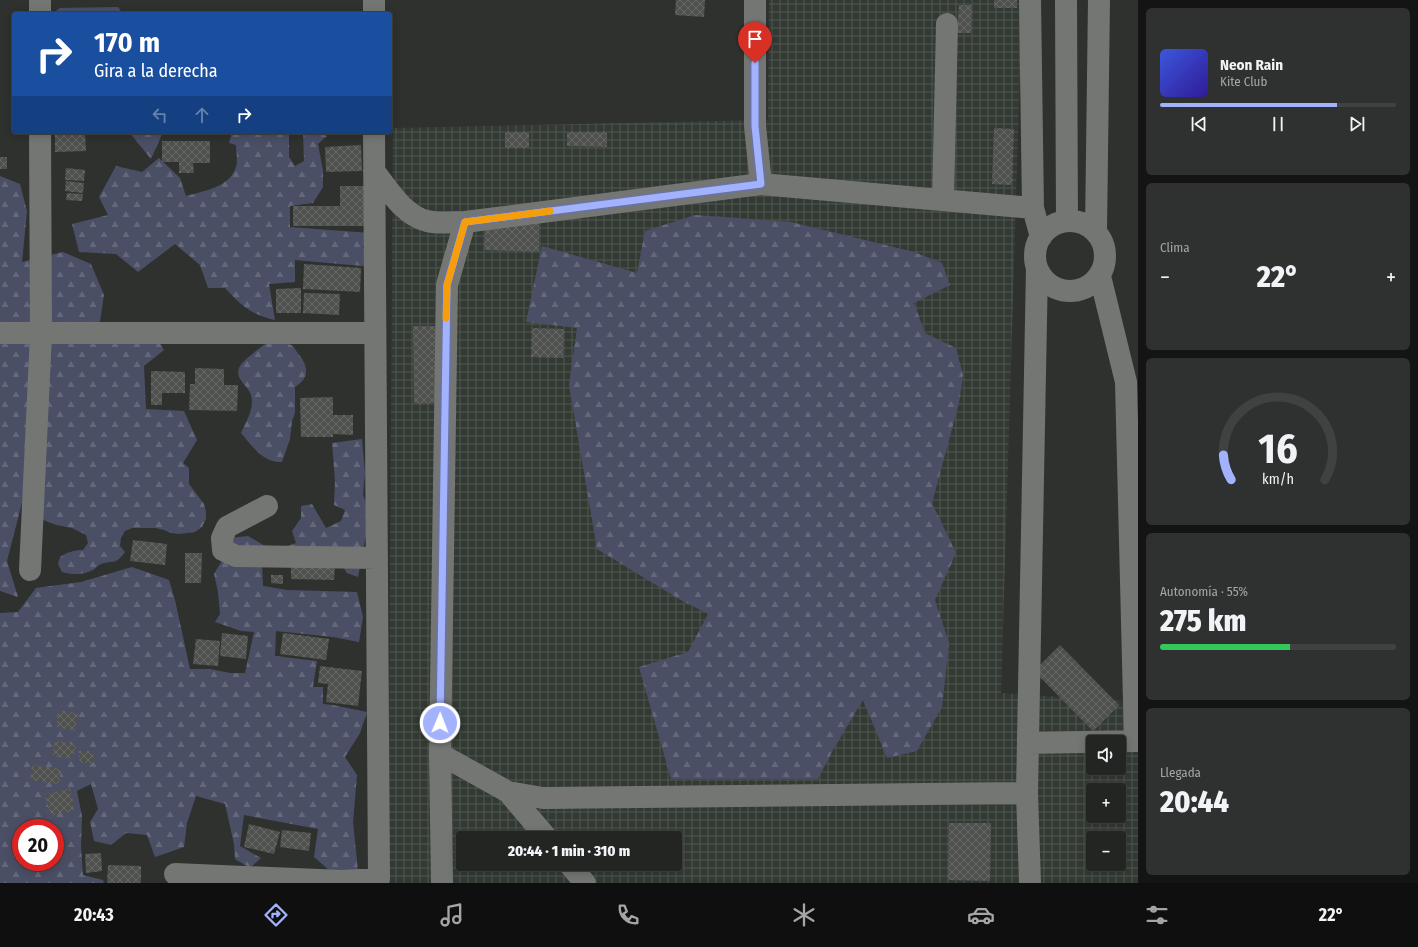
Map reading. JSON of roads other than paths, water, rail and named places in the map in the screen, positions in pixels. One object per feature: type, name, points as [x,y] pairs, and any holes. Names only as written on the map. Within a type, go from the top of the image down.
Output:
[{"type":"street","points":[[40,0],[40,12]]},
{"type":"street","points":[[374,0],[374,12]]},
{"type":"street","points":[[755,0],[755,126],[761,184]]},
{"type":"street","points":[[1030,0],[1033,208],[1041,237]]},
{"type":"street","points":[[1066,0],[1067,221]]},
{"type":"street","points":[[1037,268],[1045,281],[1058,290],[1074,292],[1089,287],[1100,276],[1106,261],[1104,245],[1096,231],[1099,0]]},
{"type":"street","points":[[943,200],[947,24]]},
{"type":"street","points":[[30,570],[41,332],[40,134]]},
{"type":"street","points":[[175,874],[342,881],[379,879],[374,134]]},
{"type":"street","points":[[374,171],[401,205],[415,217],[428,222],[465,222],[761,184],[1033,208]]},
{"type":"street","points":[[1030,883],[1027,793],[1037,268],[1035,252],[1041,237],[1052,226],[1067,221],[1082,223],[1096,231]]},
{"type":"street","points":[[442,883],[440,754],[447,285],[465,222]]},
{"type":"street","points":[[1028,743],[1136,741],[1126,382],[1100,276]]},
{"type":"street","points":[[0,333],[375,333]]},
{"type":"street","points":[[267,506],[228,528],[222,538],[224,550],[236,556],[377,558]]},
{"type":"street","points":[[440,754],[508,792],[543,798],[1027,793]]},
{"type":"street","points":[[508,792],[541,831]]},
{"type":"street","points":[[575,871],[585,883]]}]
